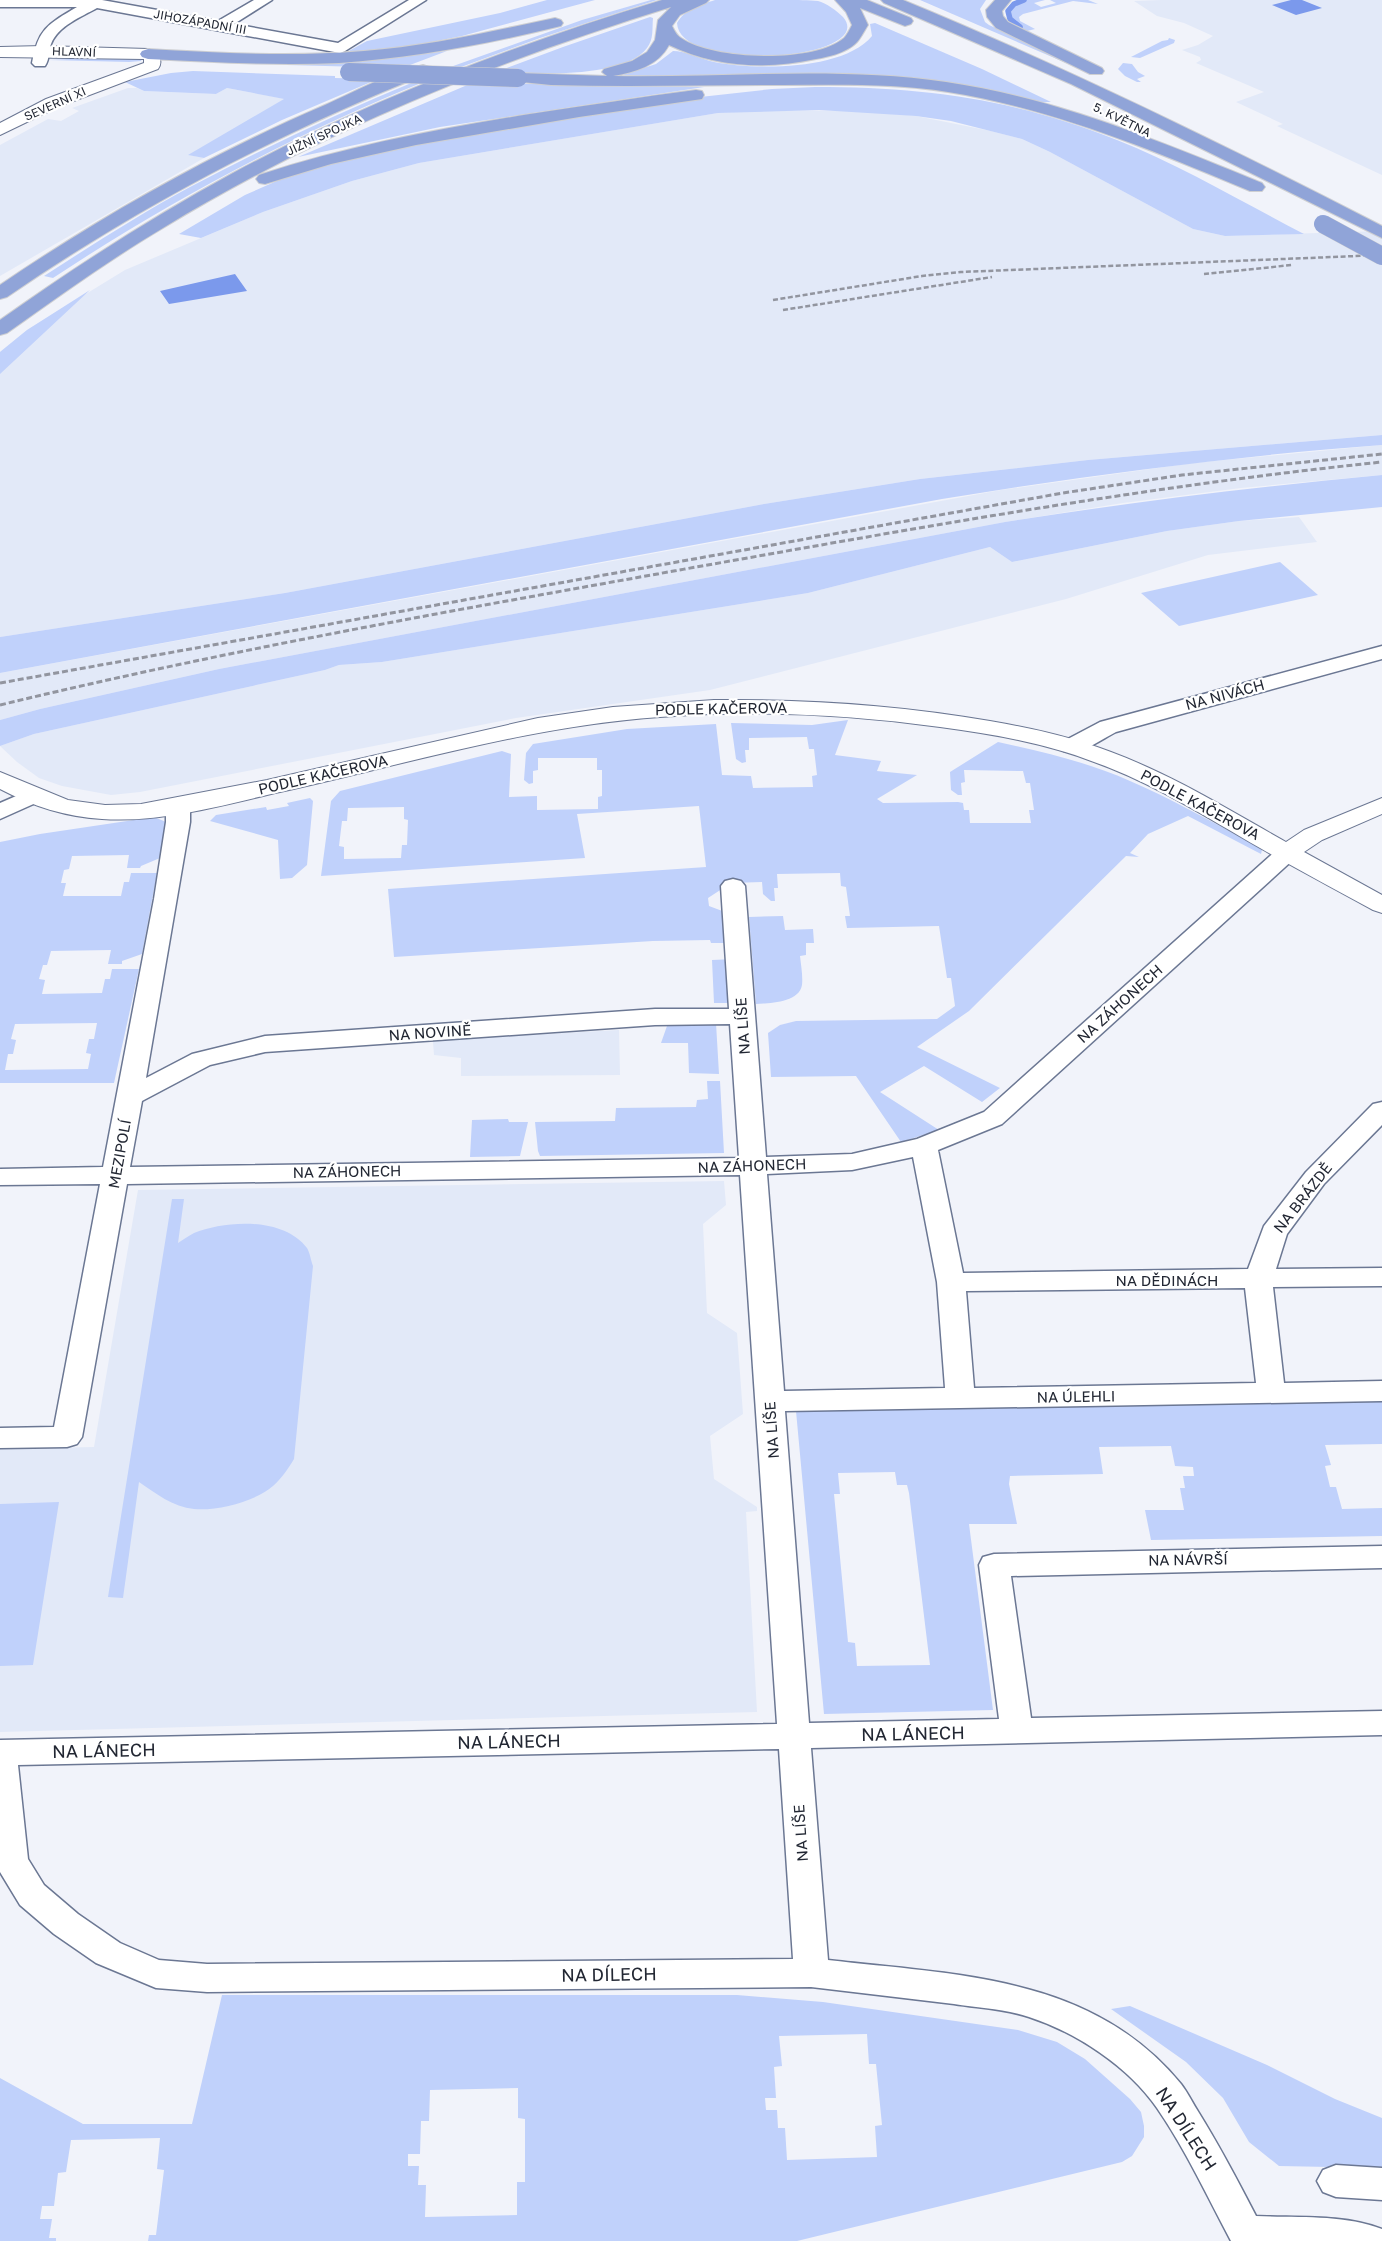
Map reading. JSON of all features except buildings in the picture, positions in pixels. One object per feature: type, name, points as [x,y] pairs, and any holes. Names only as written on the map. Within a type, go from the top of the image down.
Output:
[{"type":"highway","name":"JIŽNÍ SPOJKA","points":[[0,294],[100,228],[241,150],[291,126],[398,80],[555,23],[630,0]]},
{"type":"highway","name":"JIŽNÍ SPOJKA","points":[[0,329],[74,276],[149,228],[285,153],[389,105],[552,40],[678,0]]},
{"type":"highway","points":[[518,78],[584,75],[630,67],[647,60],[658,50],[664,41],[665,22],[671,15],[701,0]]},
{"type":"highway","points":[[665,30],[678,44],[714,56],[755,61],[804,58],[838,48],[857,35],[860,26],[859,21],[853,10],[843,0]]},
{"type":"highway","name":"5. KVĚTNA","points":[[853,0],[1030,76],[1272,197]]},
{"type":"highway","name":"5. KVĚTNA","points":[[889,0],[1005,49],[1126,104],[1360,222],[1381,226]]},
{"type":"highway","points":[[1003,0],[994,10],[995,18],[1002,26],[1114,79]]},
{"type":"highway","points":[[150,60],[192,57],[295,59],[366,56],[415,50],[555,23]]},
{"type":"highway","points":[[150,60],[349,72],[594,81],[840,80],[920,84],[970,90],[1017,100],[1103,125],[1256,188]]},
{"type":"highway","points":[[149,228],[283,173],[324,160],[386,145],[516,122],[677,97],[840,80]]},
{"type":"highway","points":[[1310,177],[1381,226]]},
{"type":"highway","points":[[1306,215],[1382,256]]},
{"type":"street","points":[[220,26],[265,0]]},
{"type":"street","name":"JIHOZÁPADNÍ III","points":[[0,4],[97,1],[340,48],[419,0]]},
{"type":"street","points":[[41,57],[43,44],[54,27],[69,16],[97,1]]},
{"type":"street","name":"HLAVNÍ","points":[[0,52],[97,64],[150,60]]},
{"type":"street","name":"HLAVNÍ","points":[[0,64],[41,57],[150,60]]},
{"type":"street","name":"SEVERNÍ XI","points":[[0,130],[46,106],[110,80],[150,60]]},
{"type":"street","points":[[97,64],[107,66],[115,71],[116,74],[110,80]]},
{"type":"street","name":"NA NIVÁCH","points":[[1072,746],[1108,727],[1382,652]]},
{"type":"street","name":"PODLE KAČEROVA","points":[[0,779],[30,797],[54,805],[91,812],[123,812],[178,806],[318,778],[516,729],[595,716],[659,709],[719,707],[830,709],[918,717],[1005,730],[1072,746],[1118,762],[1165,783],[1382,905]]},
{"type":"street","points":[[0,812],[30,797]]},
{"type":"street","name":"NA ZÁHONECH","points":[[0,1177],[753,1166],[852,1162],[924,1146],[993,1118],[1288,853],[1313,835],[1382,804]]},
{"type":"street","name":"MEZIPOLÍ","points":[[0,1438],[67,1437],[166,898],[178,822],[178,806]]},
{"type":"street","name":"NA LÍŠE","points":[[733,886],[810,1973]]},
{"type":"street","name":"NA NOVINĚ","points":[[130,1098],[201,1059],[265,1044],[656,1018],[742,1016]]},
{"type":"street","name":"NA BRÁZDĚ","points":[[1271,1392],[1258,1280],[1274,1232],[1315,1178],[1382,1110]]},
{"type":"street","points":[[924,1146],[951,1282],[960,1399]]},
{"type":"street","name":"NA DĚDINÁCH","points":[[951,1282],[1258,1280],[1382,1277]]},
{"type":"street","name":"NA ÚLEHLI","points":[[770,1401],[1382,1391]]},
{"type":"street","name":"NA NÁVRŠÍ","points":[[1017,1732],[994,1565],[1382,1557]]},
{"type":"street","name":"NA LÁNECH","points":[[0,1753],[1382,1723]]},
{"type":"street","name":"NA DÍLECH","points":[[0,1753],[10,1861],[32,1895],[66,1924],[108,1953],[156,1974],[216,1978],[810,1973],[1000,1996],[1032,2003],[1070,2018],[1101,2034],[1141,2066],[1169,2096],[1204,2153],[1248,2236]]},
{"type":"street","points":[[1336,2181],[1382,2184]]},
{"type":"street","points":[[1248,2236],[1350,2237],[1370,2241]]},
{"type":"shaded area","points":[[547,0],[595,0],[462,36],[416,45],[345,53],[367,41],[500,13]]},
{"type":"shaded area","points":[[651,0],[657,0],[540,38],[453,70],[442,70],[582,20]]},
{"type":"shaded area","points":[[715,0],[818,1],[843,17],[846,31],[833,43],[807,51],[775,56],[740,55],[709,50],[686,40],[677,23],[684,14],[698,6]]},
{"type":"shaded area","points":[[920,0],[986,0],[980,9],[985,22],[989,25],[1069,62],[1066,63]]},
{"type":"shaded area","points":[[1020,0],[1045,0],[1034,3],[1041,7],[1056,3],[1050,0],[1088,0],[1098,4],[1073,1],[1023,14],[1019,17],[1020,21],[1035,29],[1027,31],[1017,26],[1012,20],[1010,13],[1010,8]]},
{"type":"shaded area","points":[[1382,0],[1382,175],[1277,126],[1283,124],[1236,102],[1264,92],[1196,63],[1201,60],[1200,57],[1182,50],[1198,45],[1213,36],[1184,23],[1157,16],[1134,1]]},
{"type":"shaded area","points":[[650,17],[653,18],[652,33],[651,41],[647,48],[635,58],[619,65],[599,70],[576,72],[496,72],[563,47]]},
{"type":"shaded area","points":[[875,23],[982,69],[1051,102],[1038,102],[978,88],[622,75],[656,64],[673,51],[731,65],[774,67],[820,62],[841,56],[859,47],[872,36],[870,24]]},
{"type":"shaded area","points":[[1169,38],[1175,40],[1174,43],[1140,58],[1131,57],[1162,41],[1168,40]]},
{"type":"shaded area","points":[[447,51],[402,68],[287,65],[367,61]]},
{"type":"shaded area","points":[[72,56],[142,58],[141,61],[129,62],[48,60],[70,59]]},
{"type":"shaded area","points":[[1123,63],[1132,64],[1138,72],[1145,76],[1137,79],[1141,82],[1125,76],[1118,69]]},
{"type":"shaded area","points":[[193,71],[378,79],[282,120],[204,158],[188,155],[284,99],[227,88],[216,94],[144,91],[125,82],[171,73]]},
{"type":"shaded area","points":[[416,81],[426,81],[377,101],[282,146],[188,195],[53,278],[44,276],[171,197],[245,158]]},
{"type":"shaded area","points":[[472,83],[704,87],[440,127],[298,157]]},
{"type":"shaded area","points":[[815,87],[932,93],[969,98],[1042,114],[1141,150],[1189,173],[1304,234],[1225,236],[1193,229],[1050,152],[1022,139],[951,121],[916,116],[819,110],[718,113],[419,163],[352,181],[263,212],[201,238],[179,234],[245,195],[295,173],[384,149],[691,98],[772,89]]},
{"type":"shaded area","points":[[128,88],[137,88],[144,91],[216,94],[227,88],[285,99],[189,155],[204,158],[0,276],[0,145],[48,119],[61,121],[79,111],[72,108]]},
{"type":"shaded area","points":[[766,110],[864,111],[916,116],[1022,139],[1050,152],[1193,229],[1225,236],[1382,231],[1382,435],[1088,460],[920,479],[764,504],[285,593],[0,637],[0,352],[27,330],[125,270],[263,212],[352,181],[419,163],[718,113]]},
{"type":"shaded area","points":[[90,290],[0,374],[0,352],[27,330]]},
{"type":"shaded area","points":[[1382,435],[1382,445],[1161,467],[942,499],[0,673],[0,637],[285,593],[764,504],[920,479],[1088,460]]},
{"type":"shaded area","points":[[1382,445],[1382,475],[1241,488],[1123,503],[1005,522],[219,669],[40,709],[0,720],[0,673],[1001,490],[1193,463]]},
{"type":"shaded area","points":[[1382,475],[1382,507],[1239,521],[1167,531],[1012,562],[990,547],[808,593],[382,662],[339,665],[325,670],[34,734],[0,746],[0,720],[40,709],[219,669],[1005,522],[1194,496]]},
{"type":"shaded area","points":[[1299,517],[1317,542],[1208,555],[1066,599],[710,690],[516,718],[140,792],[111,795],[62,786],[39,778],[17,762],[0,746],[34,734],[325,670],[339,665],[382,662],[808,593],[990,547],[1012,562],[1167,531],[1239,521]]},
{"type":"shaded area","points":[[1280,562],[1318,595],[1179,626],[1141,593]]},
{"type":"shaded area","points":[[848,720],[835,755],[881,761],[877,771],[917,775],[877,799],[883,803],[958,802],[963,803],[964,810],[969,810],[970,823],[1031,823],[1029,810],[1034,810],[1030,783],[1026,783],[1023,771],[964,770],[965,782],[961,783],[962,795],[958,795],[951,790],[950,772],[998,742],[1082,763],[1114,774],[1177,803],[1252,843],[1262,850],[1261,854],[1188,816],[1148,834],[1130,853],[1139,857],[1126,856],[969,1011],[917,1047],[1000,1088],[982,1102],[924,1066],[880,1092],[939,1130],[901,1142],[856,1076],[771,1077],[768,1033],[780,1025],[796,1021],[937,1019],[955,1006],[951,978],[947,978],[939,926],[847,928],[845,916],[850,916],[846,887],[841,886],[840,873],[777,874],[778,888],[774,888],[775,901],[771,901],[763,894],[762,882],[731,883],[708,898],[709,906],[733,915],[734,943],[711,943],[710,940],[653,941],[394,957],[388,889],[706,867],[699,806],[577,814],[585,858],[321,876],[331,801],[340,791],[502,751],[511,754],[509,797],[537,796],[537,810],[598,809],[598,797],[602,796],[602,770],[597,770],[597,758],[538,758],[538,770],[533,771],[533,783],[529,784],[524,780],[526,753],[533,744],[627,729],[716,724],[722,775],[751,776],[753,788],[813,787],[812,776],[817,775],[814,749],[809,749],[807,737],[749,738],[749,750],[745,750],[746,762],[742,763],[736,759],[731,723],[812,725]],"holes":[[[404,807],[404,819],[408,820],[407,845],[402,845],[401,858],[344,859],[344,847],[339,846],[342,821],[347,821],[348,808]]]},
{"type":"shaded area","points":[[310,798],[313,801],[307,865],[292,878],[280,879],[278,840],[210,821],[216,815],[266,807],[267,810],[289,806],[287,803]]},
{"type":"shaded area","points":[[154,817],[166,822],[160,858],[140,868],[127,868],[129,855],[72,856],[69,869],[64,870],[61,883],[66,883],[63,896],[121,896],[124,882],[129,882],[131,873],[157,873],[142,954],[122,961],[122,964],[108,964],[111,950],[51,951],[47,965],[43,965],[39,979],[45,980],[42,994],[102,993],[105,979],[110,979],[112,969],[139,969],[114,1083],[0,1083],[0,842]],"holes":[[[97,1023],[94,1039],[89,1039],[86,1053],[91,1054],[88,1069],[5,1070],[8,1054],[13,1054],[16,1040],[11,1039],[15,1024]]]},
{"type":"shaded area","points":[[783,916],[785,930],[813,929],[814,943],[806,943],[806,955],[800,956],[802,985],[800,991],[790,999],[756,1004],[749,917]]},
{"type":"shaded area","points":[[735,959],[732,1003],[714,1003],[712,960]]},
{"type":"shaded area","points":[[716,1023],[719,1074],[689,1073],[688,1043],[661,1043],[667,1026]]},
{"type":"shaded area","points":[[619,1030],[620,1075],[461,1076],[461,1058],[434,1055],[433,1040]]},
{"type":"shaded area","points":[[707,1081],[720,1081],[724,1153],[540,1156],[535,1122],[615,1121],[616,1108],[696,1107],[697,1100],[708,1099]]},
{"type":"shaded area","points":[[508,1119],[509,1122],[528,1122],[520,1156],[470,1157],[472,1120]]},
{"type":"shaded area","points":[[724,1181],[726,1205],[703,1224],[707,1313],[737,1333],[743,1414],[710,1436],[714,1479],[757,1507],[757,1511],[746,1512],[757,1712],[0,1732],[0,1449],[94,1447],[138,1190]]},
{"type":"shaded area","points":[[172,1199],[184,1199],[178,1243],[194,1233],[207,1229],[238,1224],[254,1224],[270,1226],[284,1231],[297,1238],[308,1250],[313,1266],[294,1459],[279,1480],[265,1492],[246,1501],[225,1507],[186,1508],[165,1499],[139,1482],[123,1598],[108,1597]]},
{"type":"shaded area","points":[[1382,1397],[1382,1444],[1325,1445],[1331,1465],[1325,1466],[1330,1487],[1336,1487],[1342,1509],[1382,1508],[1382,1536],[1151,1540],[1145,1510],[1184,1510],[1180,1488],[1185,1488],[1183,1476],[1194,1476],[1193,1467],[1175,1466],[1171,1446],[1099,1447],[1103,1474],[1010,1476],[1009,1484],[1017,1524],[969,1524],[993,1710],[824,1714],[796,1411],[801,1408]],"holes":[[[895,1472],[897,1485],[907,1485],[909,1493],[930,1665],[857,1666],[855,1643],[848,1642],[834,1494],[840,1494],[838,1473]]]},
{"type":"shaded area","points":[[59,1502],[33,1665],[0,1666],[0,1504]]},
{"type":"shaded area","points":[[222,1995],[737,1995],[823,2002],[1018,2030],[1057,2042],[1085,2059],[1130,2099],[1141,2112],[1144,2137],[1132,2156],[1122,2162],[797,2241],[148,2241],[149,2235],[156,2235],[164,2170],[157,2169],[160,2138],[71,2140],[66,2172],[58,2173],[54,2206],[42,2206],[40,2219],[52,2219],[49,2238],[56,2238],[56,2241],[0,2241],[0,2078],[83,2124],[192,2124]],"holes":[[[867,2034],[869,2064],[876,2064],[882,2125],[875,2126],[877,2157],[787,2160],[785,2128],[778,2128],[777,2110],[766,2110],[765,2098],[776,2098],[774,2067],[782,2066],[779,2036]],[[518,2088],[518,2118],[525,2119],[525,2182],[517,2182],[517,2215],[425,2217],[426,2185],[418,2185],[419,2166],[408,2166],[408,2154],[420,2154],[421,2121],[429,2121],[430,2090]]]},
{"type":"shaded area","points":[[1130,2006],[1267,2065],[1335,2099],[1382,2118],[1382,2168],[1279,2166],[1249,2142],[1223,2098],[1186,2062],[1111,2009]]},
{"type":"water","points":[[1291,0],[1302,0],[1322,8],[1296,15],[1272,5]]},
{"type":"water","points":[[235,274],[247,291],[169,304],[160,291]]},
{"type":"waterway","points":[[1020,27],[1010,19],[1008,11],[1014,4],[1024,0]]},
{"type":"railway","points":[[773,300],[922,276],[961,272],[1382,255]]},
{"type":"railway","points":[[1204,274],[1292,265]]},
{"type":"railway","points":[[783,310],[992,277]]},
{"type":"railway","points":[[0,683],[1063,493],[1182,475],[1382,454]]},
{"type":"railway","points":[[0,705],[171,666],[342,632],[946,523],[1207,483],[1382,462]]}]
